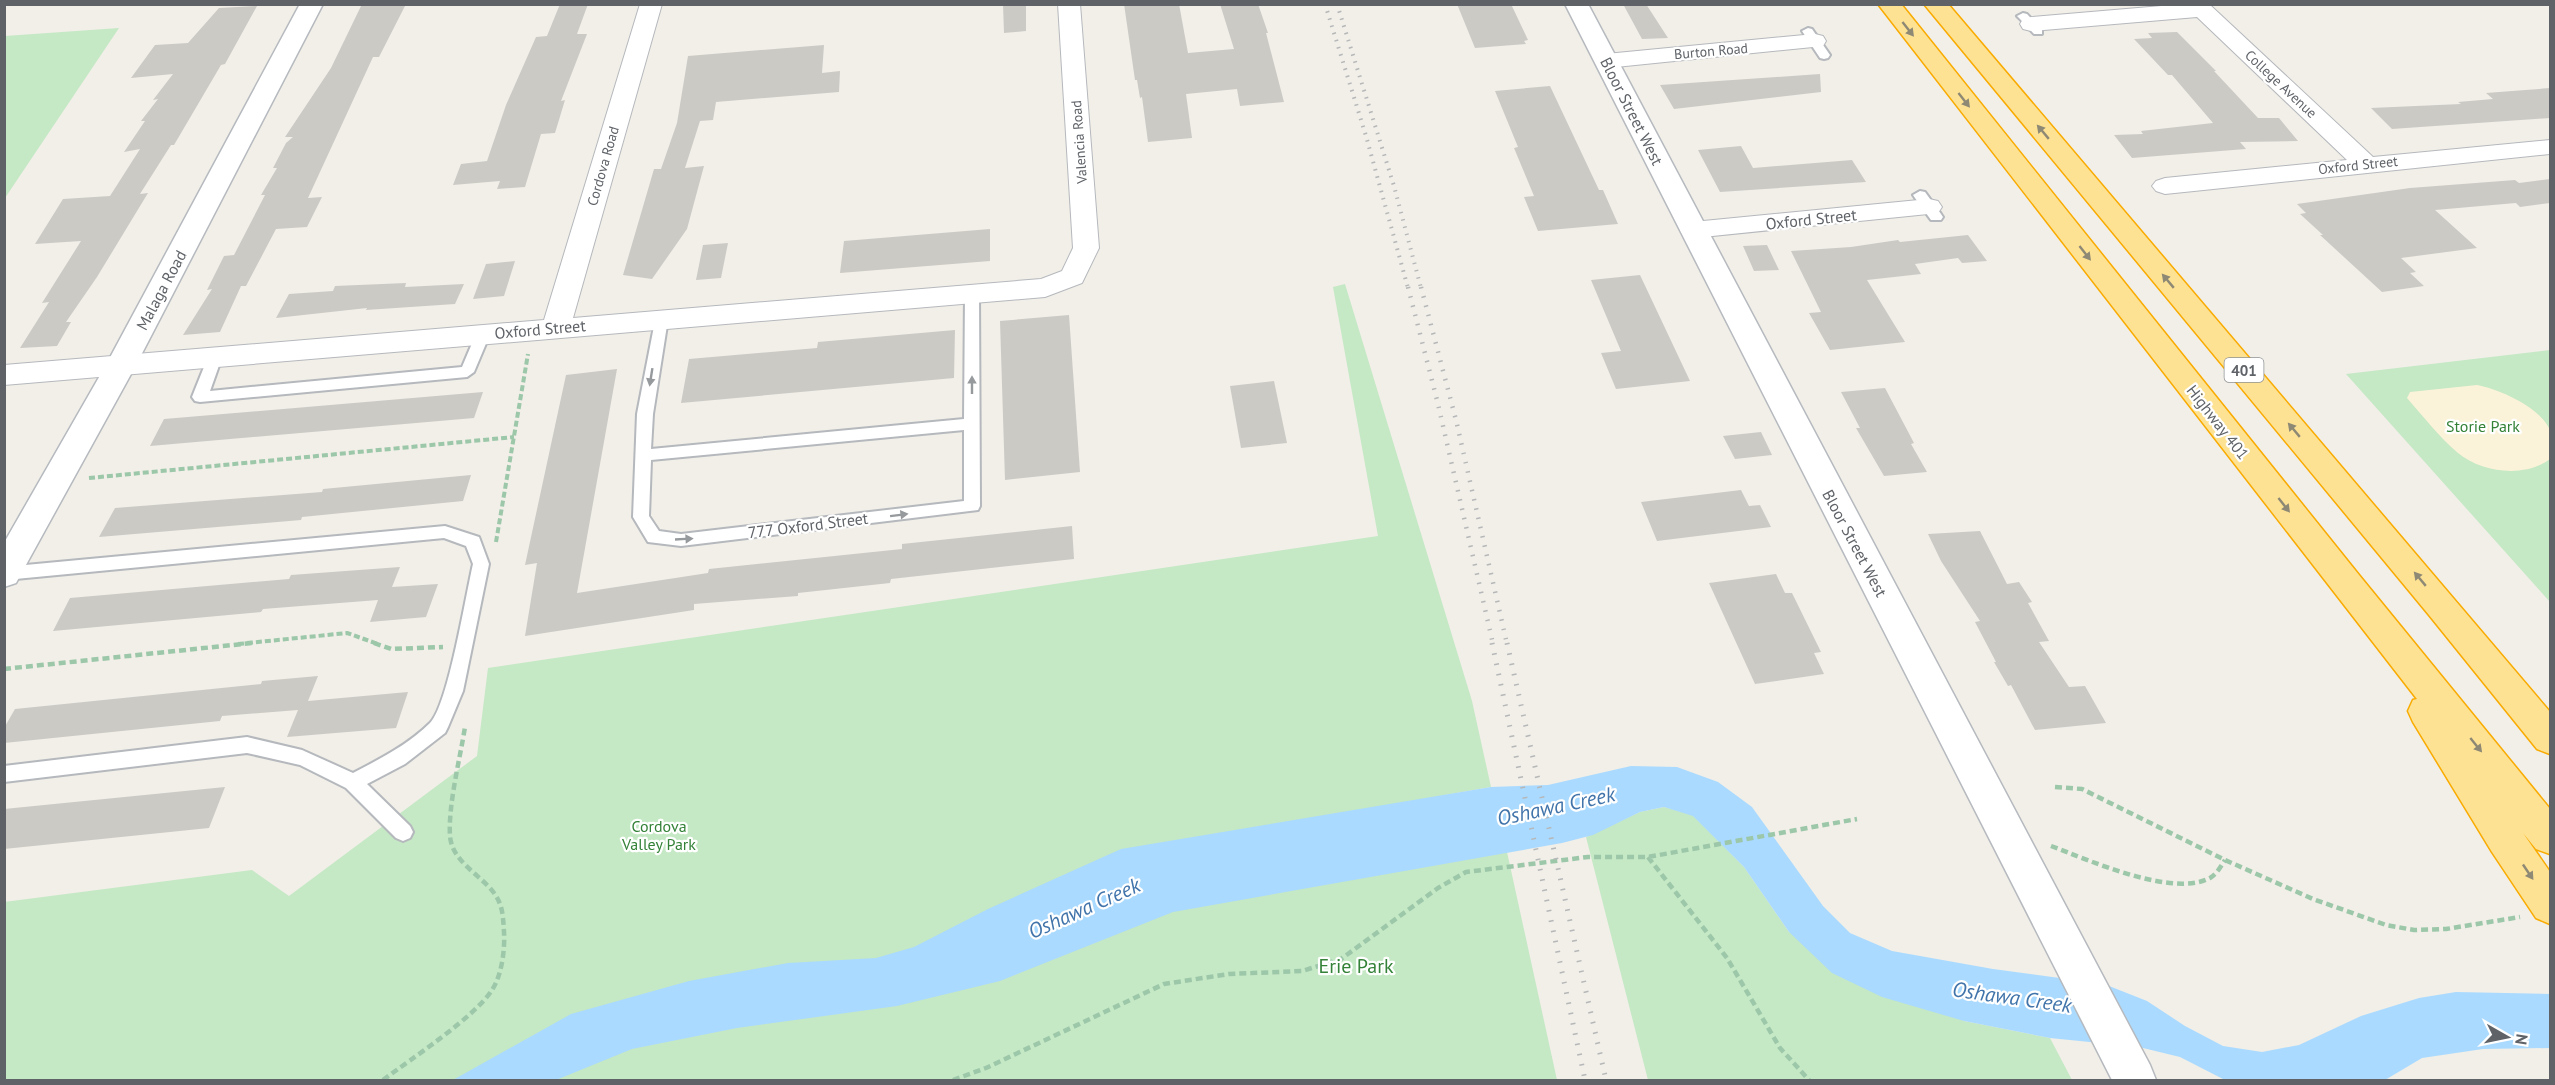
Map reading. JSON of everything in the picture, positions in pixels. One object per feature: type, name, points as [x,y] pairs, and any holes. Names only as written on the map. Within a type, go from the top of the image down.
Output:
[{"type":"highway","name":"Highway 401","points":[[1889,4],[2347,585],[2548,834]]},
{"type":"highway","name":"401","points":[[1935,4],[2441,604],[2550,738]]},
{"type":"highway","points":[[2347,585],[2506,840],[2550,905]]},
{"type":"highway","points":[[2441,604],[2550,722]]},
{"type":"main road","name":"Malaga Road","points":[[5,573],[121,365],[312,4]]},
{"type":"main road","name":"Bloor Street West","points":[[1576,4],[2135,1080]]},
{"type":"street","name":"Cordova Road","points":[[544,329],[651,4]]},
{"type":"street","name":"Valencia Road","points":[[1069,4],[1086,248],[1073,276]]},
{"type":"street","points":[[2031,24],[2198,7]]},
{"type":"street","name":"College Avenue","points":[[2198,7],[2366,164]]},
{"type":"street","name":"Burton Road","points":[[1606,61],[1816,42]]},
{"type":"street","name":"Oxford Street","points":[[2165,186],[2550,147]]},
{"type":"street","name":"Oxford Street","points":[[1693,230],[1928,206]]},
{"type":"street","name":"Oxford Street","points":[[4,375],[1045,288],[1073,276]]},
{"type":"lane","name":"777 Oxford Street","points":[[661,319],[645,414],[641,517],[654,537],[681,540],[972,506],[972,294]]},
{"type":"lane","points":[[215,357],[200,397],[467,372],[483,334]]},
{"type":"lane","points":[[645,455],[972,424]]},
{"type":"lane","points":[[5,573],[445,532],[473,543],[481,564],[454,691],[439,727],[398,758],[353,782]]},
{"type":"lane","points":[[4,774],[247,745],[286,751],[320,763],[353,782],[403,832]]},
{"type":"path","points":[[494,554],[514,437],[544,329]]},
{"type":"path","points":[[56,482],[514,437]]},
{"type":"path","points":[[4,669],[347,633],[391,649],[464,646]]},
{"type":"path","points":[[383,1080],[476,1009],[493,989],[500,967],[504,940],[502,905],[493,891],[463,864],[450,838],[452,808],[466,718]]},
{"type":"path","points":[[2055,787],[2082,789],[2225,860],[2313,899],[2386,925],[2414,930],[2446,929],[2505,919]]},
{"type":"path","points":[[953,1080],[987,1068],[1164,984],[1229,974],[1302,971],[1341,959],[1438,888],[1467,872],[1588,857],[1648,857],[1857,819]]},
{"type":"path","points":[[2051,846],[2142,879],[2188,884],[2211,878],[2225,860]]},
{"type":"path","points":[[1648,857],[1726,958],[1780,1048],[1809,1080]]},
{"type":"green space","points":[[119,28],[5,198],[5,36]]},
{"type":"green space","name":"Cordova Valley Park","points":[[1345,284],[1472,701],[1491,787],[1445,795],[1457,861],[1507,852],[1557,1080],[5,1080],[4,902],[252,870],[289,896],[477,756],[488,668],[1378,536],[1333,287]]},
{"type":"green space","name":"Storie Park","points":[[2550,350],[2550,602],[2346,374]]},
{"type":"green space","points":[[1664,807],[1693,815],[1744,867],[1789,932],[1964,1021],[2050,1038],[2072,1080],[1648,1080],[1586,837],[1640,812]]},
{"type":"sand","points":[[2477,385],[2496,390],[2518,400],[2545,422],[2551,433],[2550,459],[2529,469],[2517,471],[2491,469],[2479,465],[2451,447],[2407,398],[2410,392]]},
{"type":"water","name":"Oshawa Creek","points":[[1631,766],[1677,767],[1718,782],[1752,807],[1823,906],[1850,933],[1892,951],[1993,969],[2104,984],[2147,1001],[2185,1026],[2223,1046],[2262,1052],[2299,1045],[2361,1016],[2419,998],[2456,992],[2550,994],[2550,1048],[2483,1049],[2422,1058],[2385,1080],[2225,1080],[2180,1057],[2139,1047],[2050,1038],[1964,1021],[1882,997],[1832,973],[1789,932],[1744,867],[1693,816],[1664,807],[1640,812],[1593,835],[1562,843],[1173,912],[1000,981],[897,1006],[737,1028],[632,1049],[556,1080],[453,1080],[571,1014],[689,981],[788,963],[876,958],[914,947],[988,909],[1121,849],[1491,787],[1548,785]]},
{"type":"building","points":[[362,4],[406,4],[379,57],[373,57],[308,198],[322,197],[307,227],[276,229],[246,286],[241,286],[220,332],[183,335],[212,289],[207,290],[224,256],[234,255],[265,195],[261,195],[277,168],[273,168],[286,143],[293,137],[285,137],[331,68]]},
{"type":"building","points":[[560,4],[588,4],[577,34],[587,34],[561,101],[565,100],[555,133],[541,134],[525,187],[497,189],[500,181],[453,185],[461,164],[487,161],[506,105],[536,37],[547,36]]},
{"type":"building","points":[[1003,4],[1026,4],[1026,31],[1004,33]]},
{"type":"building","points":[[1124,4],[1179,4],[1188,53],[1234,49],[1220,4],[1258,4],[1268,33],[1266,33],[1284,102],[1240,106],[1237,89],[1186,94],[1192,138],[1148,142],[1142,97],[1140,98],[1137,80],[1135,80]]},
{"type":"building","points":[[1457,4],[1511,4],[1528,40],[1524,41],[1526,44],[1475,48]]},
{"type":"building","points":[[1623,4],[1646,4],[1668,38],[1642,39]]},
{"type":"building","points":[[257,6],[225,64],[221,65],[174,145],[171,145],[140,194],[148,193],[97,277],[66,322],[71,322],[57,346],[20,348],[49,302],[42,303],[81,241],[35,244],[63,199],[110,196],[140,149],[124,152],[145,121],[141,121],[158,99],[153,100],[173,74],[131,78],[155,45],[188,43],[219,8]]},
{"type":"building","points":[[2177,32],[2258,118],[2279,118],[2298,141],[2240,142],[2246,149],[2132,158],[2114,135],[2143,134],[2141,131],[2213,123],[2172,75],[2168,75],[2134,39],[2152,38],[2148,33]]},
{"type":"building","points":[[824,45],[822,73],[840,71],[839,92],[716,102],[713,120],[700,121],[685,168],[704,166],[687,229],[652,279],[623,275],[654,169],[661,169],[677,123],[688,56]]},
{"type":"building","points":[[1820,74],[1821,92],[1674,109],[1660,85]]},
{"type":"building","points":[[1550,86],[1599,190],[1603,190],[1618,224],[1538,231],[1524,197],[1534,196],[1514,148],[1518,147],[1495,91]]},
{"type":"building","points":[[2550,88],[2550,118],[2392,129],[2371,108],[2461,104],[2458,102],[2493,99],[2486,93]]},
{"type":"building","points":[[1741,146],[1753,168],[1852,160],[1866,182],[1720,192],[1698,150]]},
{"type":"building","points":[[2550,179],[2550,203],[2520,207],[2516,203],[2435,210],[2477,248],[2401,258],[2416,272],[2410,273],[2424,286],[2382,292],[2320,235],[2323,235],[2300,214],[2306,213],[2297,204],[2410,188],[2515,180],[2519,183]]},
{"type":"building","points":[[990,229],[990,261],[840,273],[844,241]]},
{"type":"building","points":[[1968,235],[1987,261],[1962,263],[1958,258],[1915,264],[1921,274],[1867,280],[1905,342],[1830,350],[1809,313],[1821,312],[1791,251]]},
{"type":"building","points":[[728,243],[721,278],[696,280],[703,245]]},
{"type":"building","points":[[1767,245],[1779,270],[1754,271],[1743,246]]},
{"type":"building","points":[[515,261],[504,296],[473,299],[486,264]]},
{"type":"building","points":[[1640,275],[1690,381],[1616,389],[1601,353],[1621,351],[1591,280]]},
{"type":"building","points":[[406,283],[405,287],[464,284],[455,304],[366,310],[367,308],[276,318],[289,294],[333,291],[335,286]]},
{"type":"building","points":[[1069,315],[1080,472],[1005,480],[1000,321]]},
{"type":"building","points":[[955,330],[954,378],[681,403],[689,359],[817,348],[818,342]]},
{"type":"building","points":[[617,369],[577,593],[708,573],[709,569],[902,549],[902,544],[1072,526],[1074,559],[891,579],[890,583],[798,593],[798,596],[694,604],[694,610],[525,636],[537,563],[525,565],[566,375]]},
{"type":"building","points":[[1274,381],[1287,443],[1241,448],[1230,386]]},
{"type":"building","points":[[1885,388],[1927,472],[1884,476],[1856,428],[1860,428],[1841,392]]},
{"type":"building","points":[[483,392],[474,418],[150,446],[164,419]]},
{"type":"building","points":[[1761,432],[1772,455],[1735,459],[1723,436]]},
{"type":"building","points":[[471,475],[463,501],[302,517],[301,520],[99,537],[115,508],[322,492],[323,489]]},
{"type":"building","points":[[1741,490],[1749,506],[1760,505],[1771,527],[1657,541],[1641,502]]},
{"type":"building","points":[[1980,531],[2007,584],[2019,582],[2032,602],[2028,603],[2049,641],[2039,642],[2069,687],[2085,686],[2106,723],[2035,730],[2011,685],[2008,686],[1994,662],[1996,662],[1975,622],[1980,621],[1941,561],[1928,534]]},
{"type":"building","points":[[400,567],[392,587],[438,584],[426,617],[370,622],[378,600],[263,609],[261,612],[53,631],[70,598],[289,579],[291,575]]},
{"type":"building","points":[[1776,574],[1785,593],[1792,593],[1821,652],[1814,653],[1824,674],[1755,684],[1709,583]]},
{"type":"building","points":[[318,676],[308,701],[408,692],[396,728],[287,737],[298,710],[222,716],[220,721],[4,743],[4,728],[15,709]]},
{"type":"building","points":[[225,787],[209,828],[4,849],[4,809]]},
{"type":"railway","points":[[1325,4],[1366,136],[1408,288]]},
{"type":"railway","points":[[1337,4],[1394,186],[1421,288]]},
{"type":"railway","points":[[1408,287],[1438,404],[1493,644]]},
{"type":"railway","points":[[1421,287],[1456,420],[1507,644]]},
{"type":"railway","points":[[1492,643],[1585,1080]]},
{"type":"railway","points":[[1507,643],[1606,1080]]},
{"type":"park label","name":"Erie Park","points":[[1356,966]]}]
